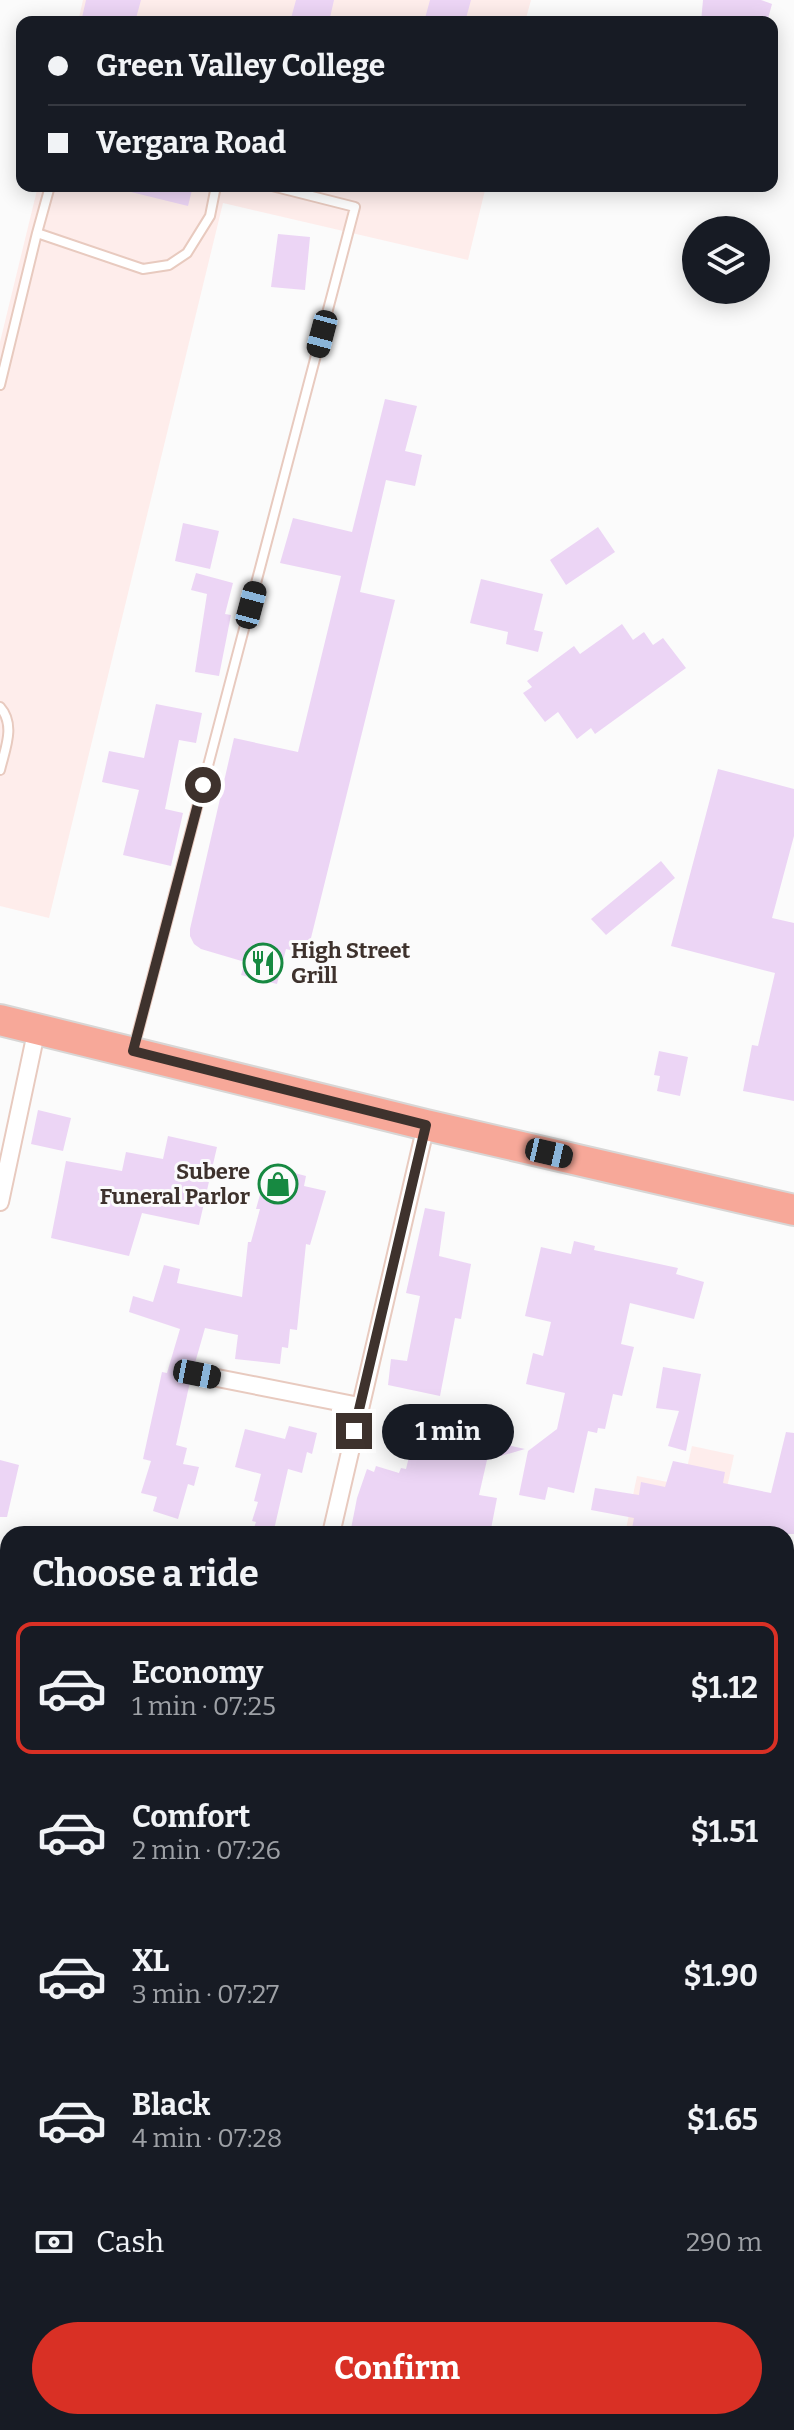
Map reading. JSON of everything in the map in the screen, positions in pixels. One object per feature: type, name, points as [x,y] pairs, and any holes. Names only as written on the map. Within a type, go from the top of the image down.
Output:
[{"type":"highway","points":[[0,1020],[426,1125],[794,1210]]},
{"type":"street","points":[[0,1202],[37,1028]]},
{"type":"street","points":[[333,1526],[426,1125]]},
{"type":"street","points":[[197,1374],[359,1406]]},
{"type":"lane","points":[[0,385],[48,192]]},
{"type":"lane","points":[[37,233],[143,269],[169,265],[187,253],[210,216],[215,192]]},
{"type":"lane","points":[[133,1051],[355,207],[296,192]]},
{"type":"lane","points":[[0,707],[4,709],[10,729],[0,770]]},
{"type":"shaded area","points":[[83,0],[531,0],[527,16],[79,16]]},
{"type":"shaded area","points":[[37,192],[485,192],[468,260],[223,203],[49,918],[0,906],[0,342]]},
{"type":"shaded area","points":[[692,1446],[734,1455],[719,1526],[627,1526],[637,1476],[683,1485]]},
{"type":"building","points":[[86,0],[141,0],[137,16],[82,16]]},
{"type":"building","points":[[296,0],[334,0],[330,16],[292,16]]},
{"type":"building","points":[[430,0],[471,0],[467,16],[426,16]]},
{"type":"building","points":[[703,0],[761,0],[772,4],[769,16],[702,16]]},
{"type":"building","points":[[131,192],[192,192],[188,206]]},
{"type":"building","points":[[278,234],[310,237],[305,290],[271,287]]},
{"type":"building","points":[[385,399],[417,406],[405,451],[422,455],[415,486],[386,480],[360,592],[395,600],[307,954],[286,949],[277,984],[241,975],[245,962],[201,949],[194,944],[190,929],[234,738],[298,752],[341,576],[280,563],[293,518],[352,532]]},
{"type":"building","points":[[183,523],[219,531],[210,569],[175,561]]},
{"type":"building","points":[[598,527],[615,552],[566,585],[550,560]]},
{"type":"building","points":[[196,573],[233,583],[225,614],[231,615],[219,676],[195,672],[207,594],[191,590]]},
{"type":"building","points":[[481,579],[543,594],[534,630],[543,632],[538,652],[506,644],[508,632],[470,623]]},
{"type":"building","points":[[622,624],[633,640],[644,632],[653,645],[663,638],[686,668],[595,734],[591,728],[577,739],[558,712],[545,722],[523,693],[532,687],[527,681],[574,646],[580,654]]},
{"type":"building","points":[[156,704],[202,713],[196,743],[179,740],[165,809],[183,813],[171,866],[123,855],[139,790],[102,782],[109,751],[144,758]]},
{"type":"building","points":[[718,769],[794,789],[794,836],[772,918],[794,923],[794,1101],[743,1091],[752,1045],[758,1046],[775,973],[671,946]]},
{"type":"building","points":[[661,861],[675,878],[606,935],[591,919]]},
{"type":"building","points":[[659,1051],[688,1057],[680,1096],[657,1091],[660,1076],[654,1075]]},
{"type":"building","points":[[38,1110],[71,1118],[63,1151],[31,1144]]},
{"type":"building","points":[[168,1136],[217,1147],[199,1225],[142,1213],[129,1256],[51,1238],[66,1161],[122,1171],[126,1152],[163,1159]]},
{"type":"building","points":[[268,1166],[306,1176],[304,1186],[326,1191],[310,1245],[306,1244],[297,1330],[290,1329],[288,1348],[282,1347],[280,1364],[235,1359],[238,1335],[205,1328],[195,1363],[186,1371],[190,1382],[176,1445],[187,1448],[183,1464],[199,1467],[194,1486],[188,1484],[178,1519],[153,1511],[157,1497],[141,1493],[151,1461],[143,1459],[162,1372],[167,1373],[180,1329],[129,1312],[133,1296],[153,1302],[164,1265],[180,1269],[177,1283],[242,1297],[248,1242],[251,1242],[260,1209],[256,1209]]},
{"type":"building","points":[[425,1208],[445,1212],[439,1256],[471,1264],[461,1319],[455,1318],[440,1396],[388,1385],[391,1359],[407,1361],[420,1296],[406,1293]]},
{"type":"building","points":[[574,1241],[595,1246],[594,1250],[678,1268],[676,1274],[704,1282],[694,1319],[630,1303],[621,1344],[634,1347],[622,1396],[613,1394],[605,1429],[598,1428],[597,1433],[588,1431],[574,1493],[548,1487],[545,1500],[519,1495],[528,1451],[557,1429],[565,1393],[526,1384],[533,1353],[543,1356],[551,1322],[525,1316],[541,1247],[571,1254]]},
{"type":"building","points":[[663,1367],[701,1374],[686,1451],[668,1446],[679,1411],[656,1408]]},
{"type":"building","points":[[417,1424],[433,1428],[431,1434],[473,1444],[474,1438],[525,1449],[487,1460],[479,1495],[497,1498],[492,1526],[352,1526],[367,1469],[374,1472],[376,1466],[399,1473],[401,1468],[406,1469]]},
{"type":"building","points":[[289,1426],[317,1433],[312,1454],[307,1452],[302,1473],[288,1469],[275,1526],[255,1526],[256,1522],[252,1521],[258,1502],[254,1501],[261,1474],[235,1467],[245,1429],[285,1439]]},
{"type":"building","points":[[786,1432],[794,1433],[794,1526],[632,1526],[634,1518],[591,1510],[595,1488],[639,1495],[641,1482],[665,1487],[673,1461],[725,1472],[723,1483],[771,1493]]},
{"type":"building","points":[[0,1460],[19,1465],[7,1517],[0,1517]]},
{"type":"place","name":"High Street Grill","points":[[263,963]]},
{"type":"place","name":"Subere Funeral Parlor","points":[[278,1184]]},
{"type":"route","points":[[203,785],[133,1051],[426,1125],[354,1431]]}]
